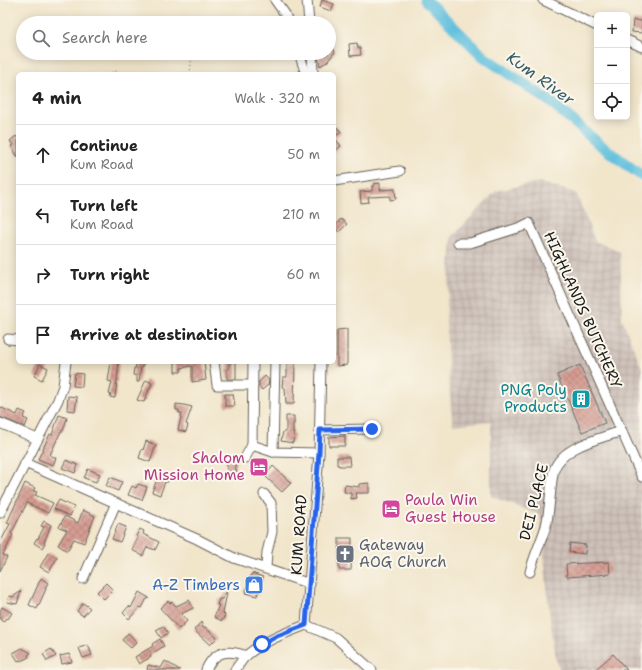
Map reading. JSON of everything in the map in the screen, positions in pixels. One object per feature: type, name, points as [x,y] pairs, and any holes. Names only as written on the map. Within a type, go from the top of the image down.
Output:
[{"type":"street","points":[[275,0],[286,16]]},
{"type":"street","points":[[307,0],[308,16]]},
{"type":"street","points":[[543,0],[594,25]]},
{"type":"street","points":[[630,41],[642,47]]},
{"type":"street","points":[[301,60],[305,72]]},
{"type":"street","points":[[313,60],[314,72]]},
{"type":"street","points":[[336,181],[400,171]]},
{"type":"street","name":"HIGHLANDS BUTCHERY","points":[[458,243],[470,243],[521,228],[529,223],[642,477]]},
{"type":"street","points":[[8,339],[16,340]]},
{"type":"street","points":[[0,513],[58,400],[63,386],[66,364]]},
{"type":"street","points":[[214,364],[217,385],[253,385]]},
{"type":"street","points":[[245,458],[252,445],[253,364]]},
{"type":"street","points":[[273,452],[275,364]]},
{"type":"street","name":"KUM ROAD","points":[[306,625],[319,453],[321,364]]},
{"type":"street","points":[[0,423],[37,439]]},
{"type":"street","points":[[320,430],[372,429]]},
{"type":"street","name":"DEI PLACE","points":[[530,572],[546,526],[553,473],[557,462],[574,448],[622,431]]},
{"type":"street","points":[[252,445],[273,452],[319,453]]},
{"type":"street","points":[[25,463],[197,539],[234,558],[310,584]]},
{"type":"street","points":[[264,494],[271,503],[272,532],[267,552],[266,568]]},
{"type":"street","points":[[83,579],[116,503]]},
{"type":"street","points":[[235,670],[246,656],[277,636],[306,625],[336,638],[372,670]]},
{"type":"street","points":[[206,670],[215,656],[225,652],[235,652],[246,656]]},
{"type":"path","points":[[190,72],[191,60]]},
{"type":"shaded area","points":[[539,182],[576,193],[595,241],[620,252],[622,319],[642,369],[642,670],[560,670],[556,659],[550,617],[540,515],[491,496],[491,421],[453,425],[449,388],[446,321],[452,237],[496,191]]},
{"type":"building","points":[[322,0],[334,4],[331,11],[320,7]]},
{"type":"building","points":[[633,20],[642,21],[642,33],[632,32]]},
{"type":"building","points":[[357,43],[358,48],[360,48],[361,55],[350,56],[349,44]]},
{"type":"building","points":[[319,60],[329,60],[327,62],[320,66]]},
{"type":"building","points":[[337,127],[341,132],[336,136],[336,128]]},
{"type":"building","points":[[16,136],[16,154],[11,146],[13,145],[10,141]]},
{"type":"building","points":[[336,140],[341,146],[336,150]]},
{"type":"building","points":[[380,183],[380,190],[395,189],[396,199],[390,200],[390,196],[368,197],[369,202],[361,203],[360,192],[372,191],[372,186],[374,186],[374,184]]},
{"type":"building","points":[[341,219],[347,224],[339,232],[336,229],[336,225]]},
{"type":"building","points":[[347,329],[347,365],[337,366],[337,330]]},
{"type":"building","points":[[40,364],[48,368],[42,380],[34,376]]},
{"type":"building","points":[[111,364],[119,364],[115,398],[110,397],[111,395],[109,394],[112,382],[108,381]]},
{"type":"building","points":[[135,364],[143,364],[143,367],[141,367],[139,382],[137,382],[137,376],[133,375],[134,368],[136,368]]},
{"type":"building","points":[[175,364],[204,364],[206,380],[192,382],[192,366],[181,368],[181,372],[175,372]]},
{"type":"building","points":[[229,364],[236,364],[236,379],[227,379],[227,369],[229,369]]},
{"type":"building","points":[[287,364],[295,364],[294,404],[286,404],[285,388],[282,387],[283,377],[287,377]]},
{"type":"building","name":"PNG Poly Products","points":[[580,365],[605,423],[582,432],[557,375]]},
{"type":"building","points":[[75,373],[83,374],[82,387],[73,386]]},
{"type":"building","points":[[265,376],[269,380],[268,385],[262,390],[259,386],[259,382]]},
{"type":"building","points":[[146,380],[152,383],[144,402],[137,400]]},
{"type":"building","points":[[225,394],[233,394],[235,406],[225,406]]},
{"type":"building","points":[[68,396],[77,397],[75,411],[67,410]]},
{"type":"building","points":[[176,404],[192,407],[186,424],[188,425],[186,432],[178,430],[182,413],[179,413],[179,410],[176,410]]},
{"type":"building","points":[[0,407],[17,415],[19,410],[26,413],[23,418],[28,420],[25,427],[0,417]]},
{"type":"building","points":[[59,415],[67,418],[63,431],[61,431],[50,455],[56,458],[53,465],[38,459],[50,434],[52,435]]},
{"type":"building","points":[[286,416],[294,416],[293,443],[281,441],[283,432],[286,432]]},
{"type":"building","points":[[345,436],[345,446],[329,446],[329,437]]},
{"type":"building","points":[[146,441],[156,445],[150,462],[139,458]]},
{"type":"building","points":[[337,457],[349,457],[350,466],[337,465]]},
{"type":"building","points":[[66,460],[78,465],[75,473],[62,468]]},
{"type":"building","points":[[227,461],[236,461],[236,472],[227,472]]},
{"type":"building","name":"Shalom Mission Home","points":[[253,462],[265,463],[264,473],[252,472]]},
{"type":"building","points":[[273,466],[291,483],[282,492],[265,476]]},
{"type":"building","points":[[88,469],[100,474],[96,482],[84,478]]},
{"type":"building","points":[[168,476],[168,482],[165,482],[160,495],[152,492],[158,477]]},
{"type":"building","points":[[110,477],[122,482],[118,491],[106,486]]},
{"type":"building","points":[[25,483],[35,488],[33,491],[37,492],[35,495],[53,503],[48,513],[27,503],[11,534],[13,535],[3,555],[7,557],[0,571],[0,543],[10,524],[7,523]]},
{"type":"building","points":[[369,483],[369,493],[356,493],[357,498],[351,499],[351,493],[344,492],[345,485],[359,487],[359,484]]},
{"type":"building","points":[[138,484],[147,487],[142,500],[128,495],[132,486],[136,488]]},
{"type":"building","points":[[59,500],[74,507],[70,516],[54,509]]},
{"type":"building","points":[[83,510],[95,516],[84,543],[74,539],[67,551],[58,545],[67,530],[59,527],[65,516],[78,523]]},
{"type":"building","points":[[44,521],[51,525],[42,548],[34,543],[37,538],[38,539],[44,527],[41,526]]},
{"type":"building","points":[[118,524],[126,527],[120,542],[112,539]]},
{"type":"building","points":[[140,529],[144,531],[143,534],[159,542],[155,550],[147,547],[143,556],[132,550],[138,537],[136,536]]},
{"type":"building","name":"Gateway AOG Church","points":[[339,538],[352,538],[351,570],[339,570]]},
{"type":"building","points":[[570,543],[586,545],[585,554],[569,552]]},
{"type":"building","points":[[48,553],[57,558],[49,572],[40,567]]},
{"type":"building","points":[[609,562],[610,574],[567,577],[566,564]]},
{"type":"building","name":"A-Z Timbers","points":[[252,573],[263,577],[257,596],[245,593]]},
{"type":"building","points":[[41,578],[48,583],[37,609],[29,605]]},
{"type":"building","points":[[106,583],[113,590],[104,599],[97,592]]},
{"type":"building","points":[[21,591],[17,604],[7,602],[9,596],[13,597]]},
{"type":"building","points":[[139,592],[149,598],[146,600],[142,608],[140,607],[129,619],[123,613],[129,606],[131,608]]},
{"type":"building","points":[[226,592],[223,613],[225,615],[222,621],[214,617],[219,605],[217,605],[219,599],[222,599]]},
{"type":"building","points":[[189,600],[193,608],[181,614],[187,621],[179,629],[160,608],[168,601],[170,603],[172,602],[176,606]]},
{"type":"building","points":[[83,603],[90,608],[83,616],[77,611]]},
{"type":"building","points":[[2,607],[12,613],[8,619],[6,618],[3,622],[0,619],[0,611]]},
{"type":"building","points":[[201,622],[203,628],[205,627],[217,638],[210,645],[194,630]]},
{"type":"building","points":[[163,626],[168,633],[161,638],[156,630]]},
{"type":"building","points":[[128,633],[137,642],[131,648],[122,640]]},
{"type":"building","points":[[160,639],[164,646],[150,655],[151,657],[139,664],[135,657],[153,646],[152,644]]},
{"type":"building","points":[[88,645],[92,655],[83,658],[79,648]]},
{"type":"building","points":[[22,648],[31,653],[28,655],[29,657],[18,661],[13,653]]},
{"type":"building","points":[[51,649],[56,656],[47,661],[43,654]]},
{"type":"building","points":[[69,654],[72,662],[62,664],[60,656]]},
{"type":"building","points":[[613,654],[627,670],[595,670]]},
{"type":"building","points":[[165,661],[180,670],[147,670],[148,665],[161,668]]},
{"type":"waterway","name":"Kum River","points":[[426,0],[484,57],[551,102],[599,144],[642,176]]},
{"type":"place","name":"PNG Poly Products","points":[[581,399]]},
{"type":"place","name":"Shalom Mission Home","points":[[259,467]]},
{"type":"place","name":"Paula Win Guest House","points":[[391,509]]},
{"type":"place","name":"Gateway AOG Church","points":[[345,554]]},
{"type":"place","name":"A-Z Timbers","points":[[254,585]]},
{"type":"route","points":[[262,644],[277,636],[306,625],[320,430],[372,429]]}]
